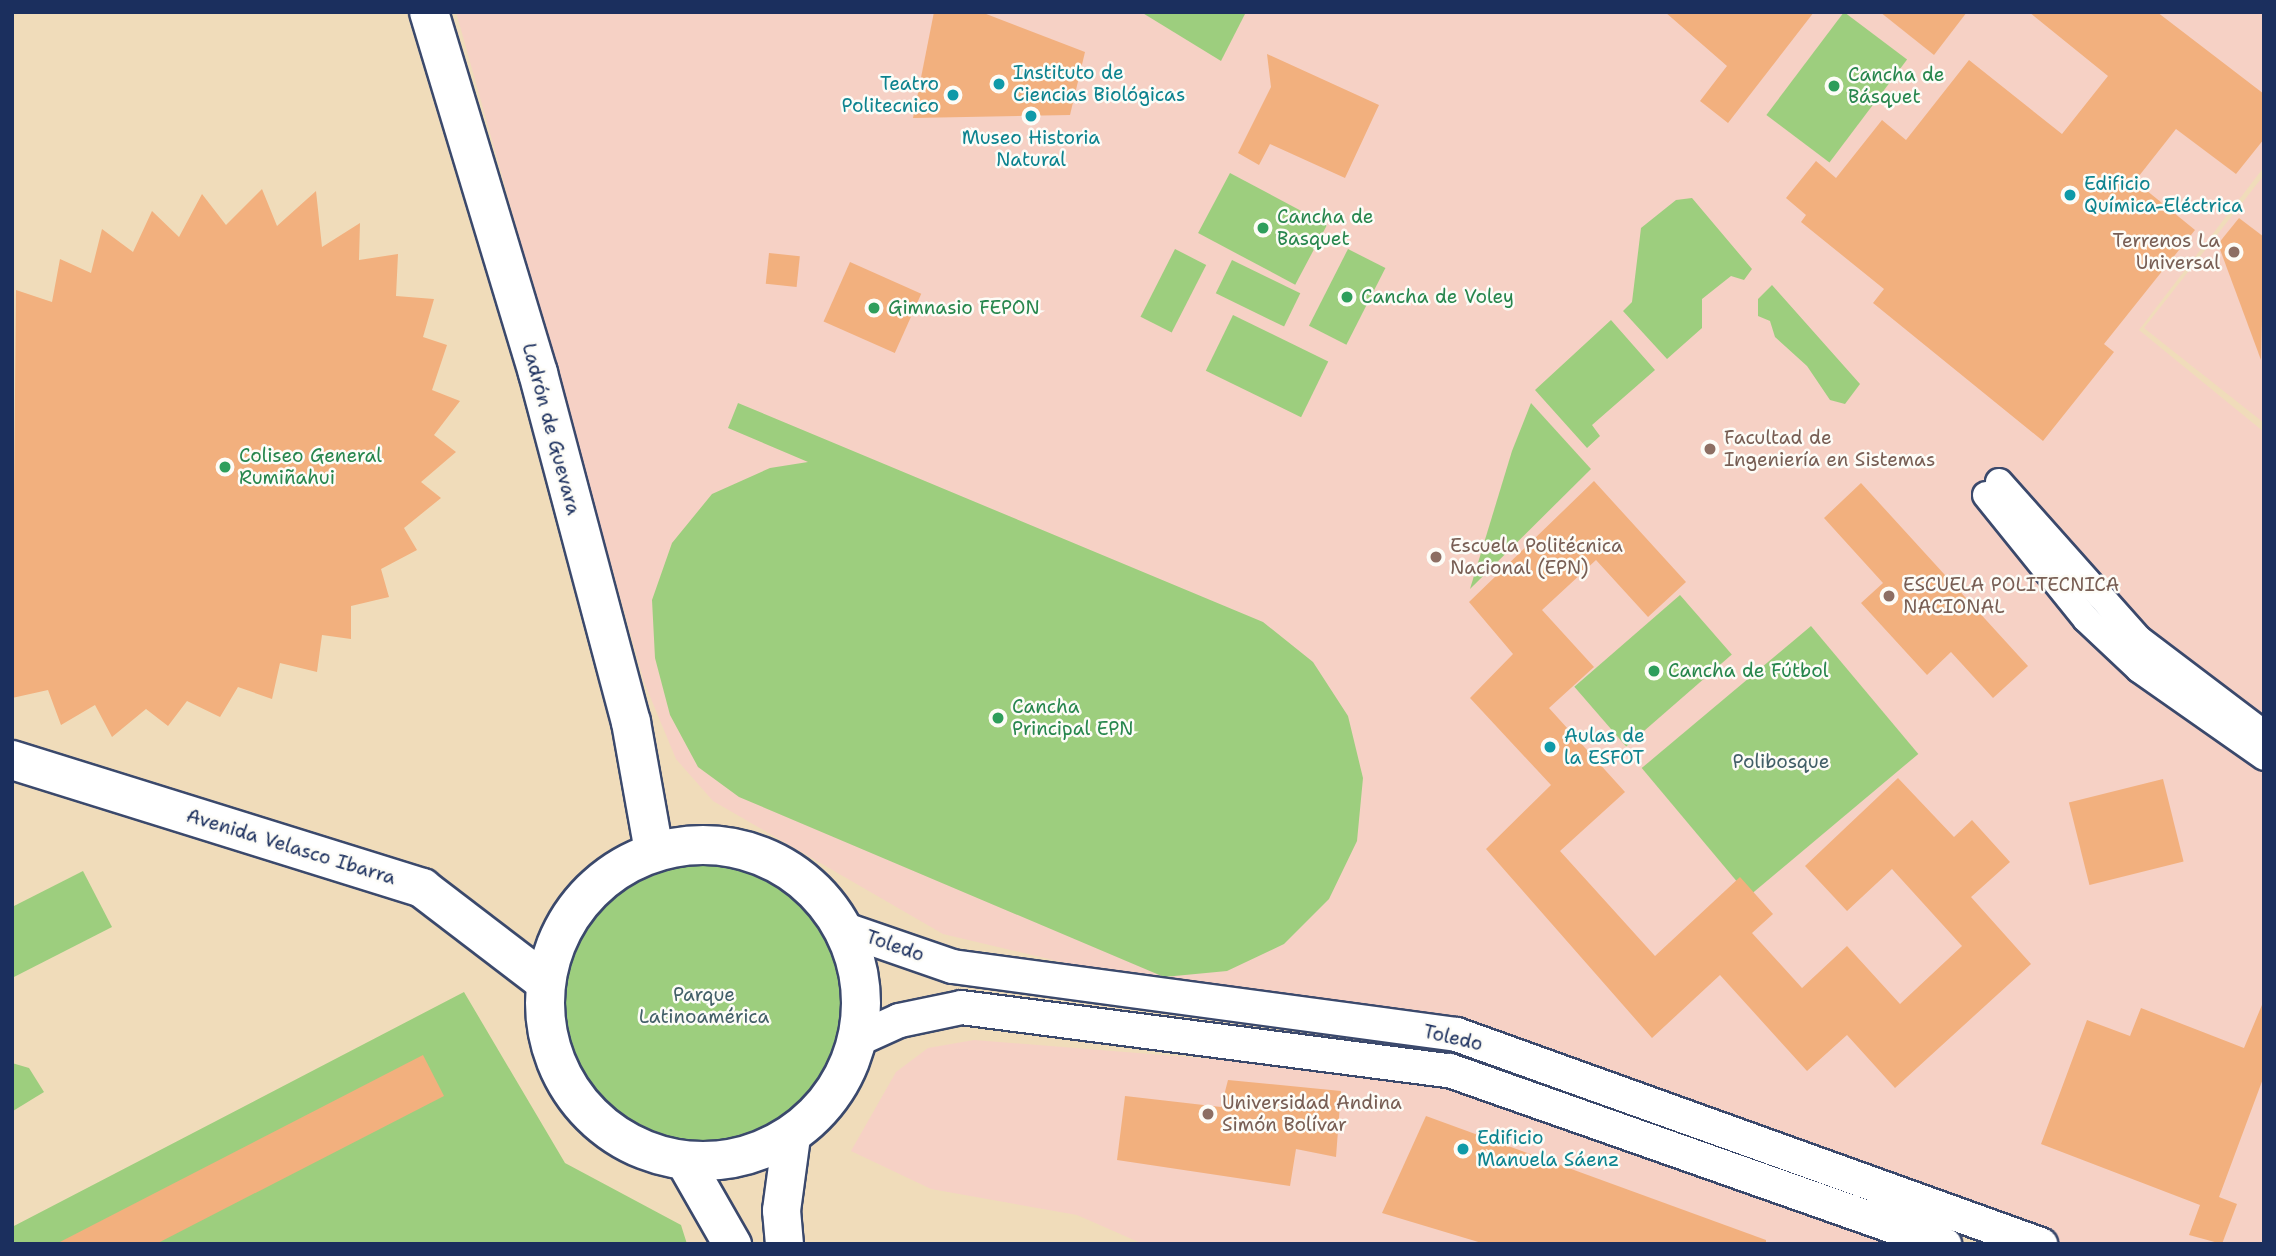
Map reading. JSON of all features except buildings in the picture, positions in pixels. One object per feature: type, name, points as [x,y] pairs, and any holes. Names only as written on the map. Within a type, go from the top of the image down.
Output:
[{"type":"main road","name":"Ladrón de Guevara","points":[[429,12],[538,373],[637,747],[654,851]]},
{"type":"main road","name":"Avenida Velasco Ibarra","points":[[12,760],[422,888],[545,982]]},
{"type":"main road","points":[[12,772],[56,773]]},
{"type":"main road","points":[[698,843],[741,848],[782,865],[816,892],[842,928],[861,1001],[858,1039],[829,1098],[791,1136],[737,1160],[685,1162],[637,1149],[595,1120],[559,1069],[546,1033],[545,982],[556,939],[580,900],[614,870],[654,851],[698,843]]},
{"type":"main road","points":[[784,1244],[781,1210],[791,1136]]},
{"type":"main road","points":[[685,1162],[732,1244]]},
{"type":"street","points":[[1992,488],[2139,639],[2264,734]]},
{"type":"street","points":[[2010,509],[2087,619],[2140,669],[2264,757]]},
{"type":"street","name":"Toledo","points":[[842,928],[952,965],[1456,1034],[2040,1244]]},
{"type":"street","name":"Toledo","points":[[858,1039],[899,1020],[961,1007],[1449,1070],[1944,1244]]},
{"type":"shaded area","name":"Escuela Politécnica Nacional (EPN)","points":[[456,12],[2264,12],[2264,167],[2139,330],[2264,432],[2264,1244],[2062,1244],[1469,1023],[1108,973],[943,934],[713,801],[676,759],[644,682]]},
{"type":"shaded area","name":"Terrenos La Universal","points":[[2264,175],[2264,423],[2144,328]]},
{"type":"shaded area","name":"Universidad Andina Simón Bolívar","points":[[974,1040],[1440,1077],[1906,1244],[1143,1244],[1077,1215],[931,1189],[851,1151],[896,1072],[928,1048]]},
{"type":"green space","points":[[1141,12],[1246,12],[1221,61]]},
{"type":"green space","name":"Cancha de Básquet","points":[[1844,12],[1907,60],[1829,163],[1766,115]]},
{"type":"green space","name":"Cancha de Basquet","points":[[1230,173],[1327,225],[1295,285],[1198,233]]},
{"type":"green space","points":[[1692,198],[1752,269],[1744,280],[1731,276],[1702,299],[1702,328],[1667,359],[1623,311],[1632,302],[1641,228],[1676,200]]},
{"type":"green space","points":[[1175,249],[1206,265],[1172,333],[1140,317]]},
{"type":"green space","name":"Cancha de Voley","points":[[1348,249],[1385,268],[1346,345],[1309,326]]},
{"type":"green space","points":[[1232,260],[1300,293],[1284,327],[1216,293]]},
{"type":"green space","points":[[1772,285],[1860,384],[1845,404],[1830,400],[1807,366],[1775,337],[1770,321],[1758,316],[1758,299]]},
{"type":"green space","points":[[1233,315],[1328,361],[1301,417],[1206,371]]},
{"type":"green space","points":[[1611,320],[1655,370],[1592,425],[1600,436],[1587,448],[1535,390]]},
{"type":"green space","points":[[738,403],[1263,622],[1313,662],[1348,716],[1363,778],[1357,841],[1329,899],[1284,944],[1227,971],[1164,977],[739,797],[698,767],[670,715],[655,658],[652,600],[672,543],[712,494],[770,468],[808,462],[728,428]]},
{"type":"green space","points":[[1531,403],[1591,469],[1470,589],[1512,451]]},
{"type":"green space","name":"Cancha de Fútbol","points":[[1680,595],[1732,655],[1626,746],[1574,687]]},
{"type":"green space","name":"Polibosque","points":[[1811,626],[1918,754],[1749,896],[1642,768]]},
{"type":"green space","name":"Parque Latinoamérica","points":[[705,864],[746,870],[772,881],[795,896],[815,916],[830,939],[841,965],[847,1006],[841,1047],[830,1073],[815,1096],[795,1116],[772,1131],[746,1142],[705,1148],[664,1142],[638,1131],[615,1116],[595,1096],[580,1073],[569,1047],[563,1006],[569,965],[580,939],[595,916],[615,896],[638,881],[664,870]]},
{"type":"green space","points":[[83,871],[112,927],[12,978],[12,907]]},
{"type":"green space","points":[[464,992],[565,1163],[681,1225],[687,1244],[12,1244],[12,1227]]},
{"type":"green space","points":[[12,1063],[29,1068],[44,1092],[13,1111]]},
{"type":"place","name":"Instituto de Ciencias Biológicas","points":[[999,84]]},
{"type":"place","name":"Cancha de Básquet","points":[[1834,86]]},
{"type":"place","name":"Teatro Politecnico","points":[[953,95]]},
{"type":"place","name":"Museo Historia Natural","points":[[1031,116]]},
{"type":"place","name":"Edificio Química-Eléctrica","points":[[2070,195]]},
{"type":"place","name":"Cancha de Basquet","points":[[1263,228]]},
{"type":"place","name":"Terrenos La Universal","points":[[2234,252]]},
{"type":"place","name":"Cancha de Voley","points":[[1347,297]]},
{"type":"place","name":"Gimnasio FEPON","points":[[874,308]]},
{"type":"place","name":"Facultad de Ingeniería en Sistemas","points":[[1710,449]]},
{"type":"place","name":"Coliseo General Rumiñahui","points":[[225,467]]},
{"type":"place","name":"Escuela Politécnica Nacional (EPN)","points":[[1436,557]]},
{"type":"place","name":"ESCUELA POLITECNICA NACIONAL","points":[[1889,596]]},
{"type":"place","name":"Cancha de Fútbol","points":[[1654,671]]},
{"type":"place","name":"Cancha Principal EPN","points":[[998,718]]},
{"type":"place","name":"Aulas de la ESFOT","points":[[1550,747]]},
{"type":"place","name":"Universidad Andina Simón Bolívar","points":[[1208,1114]]},
{"type":"place","name":"Edificio Manuela Sáenz","points":[[1463,1149]]}]
